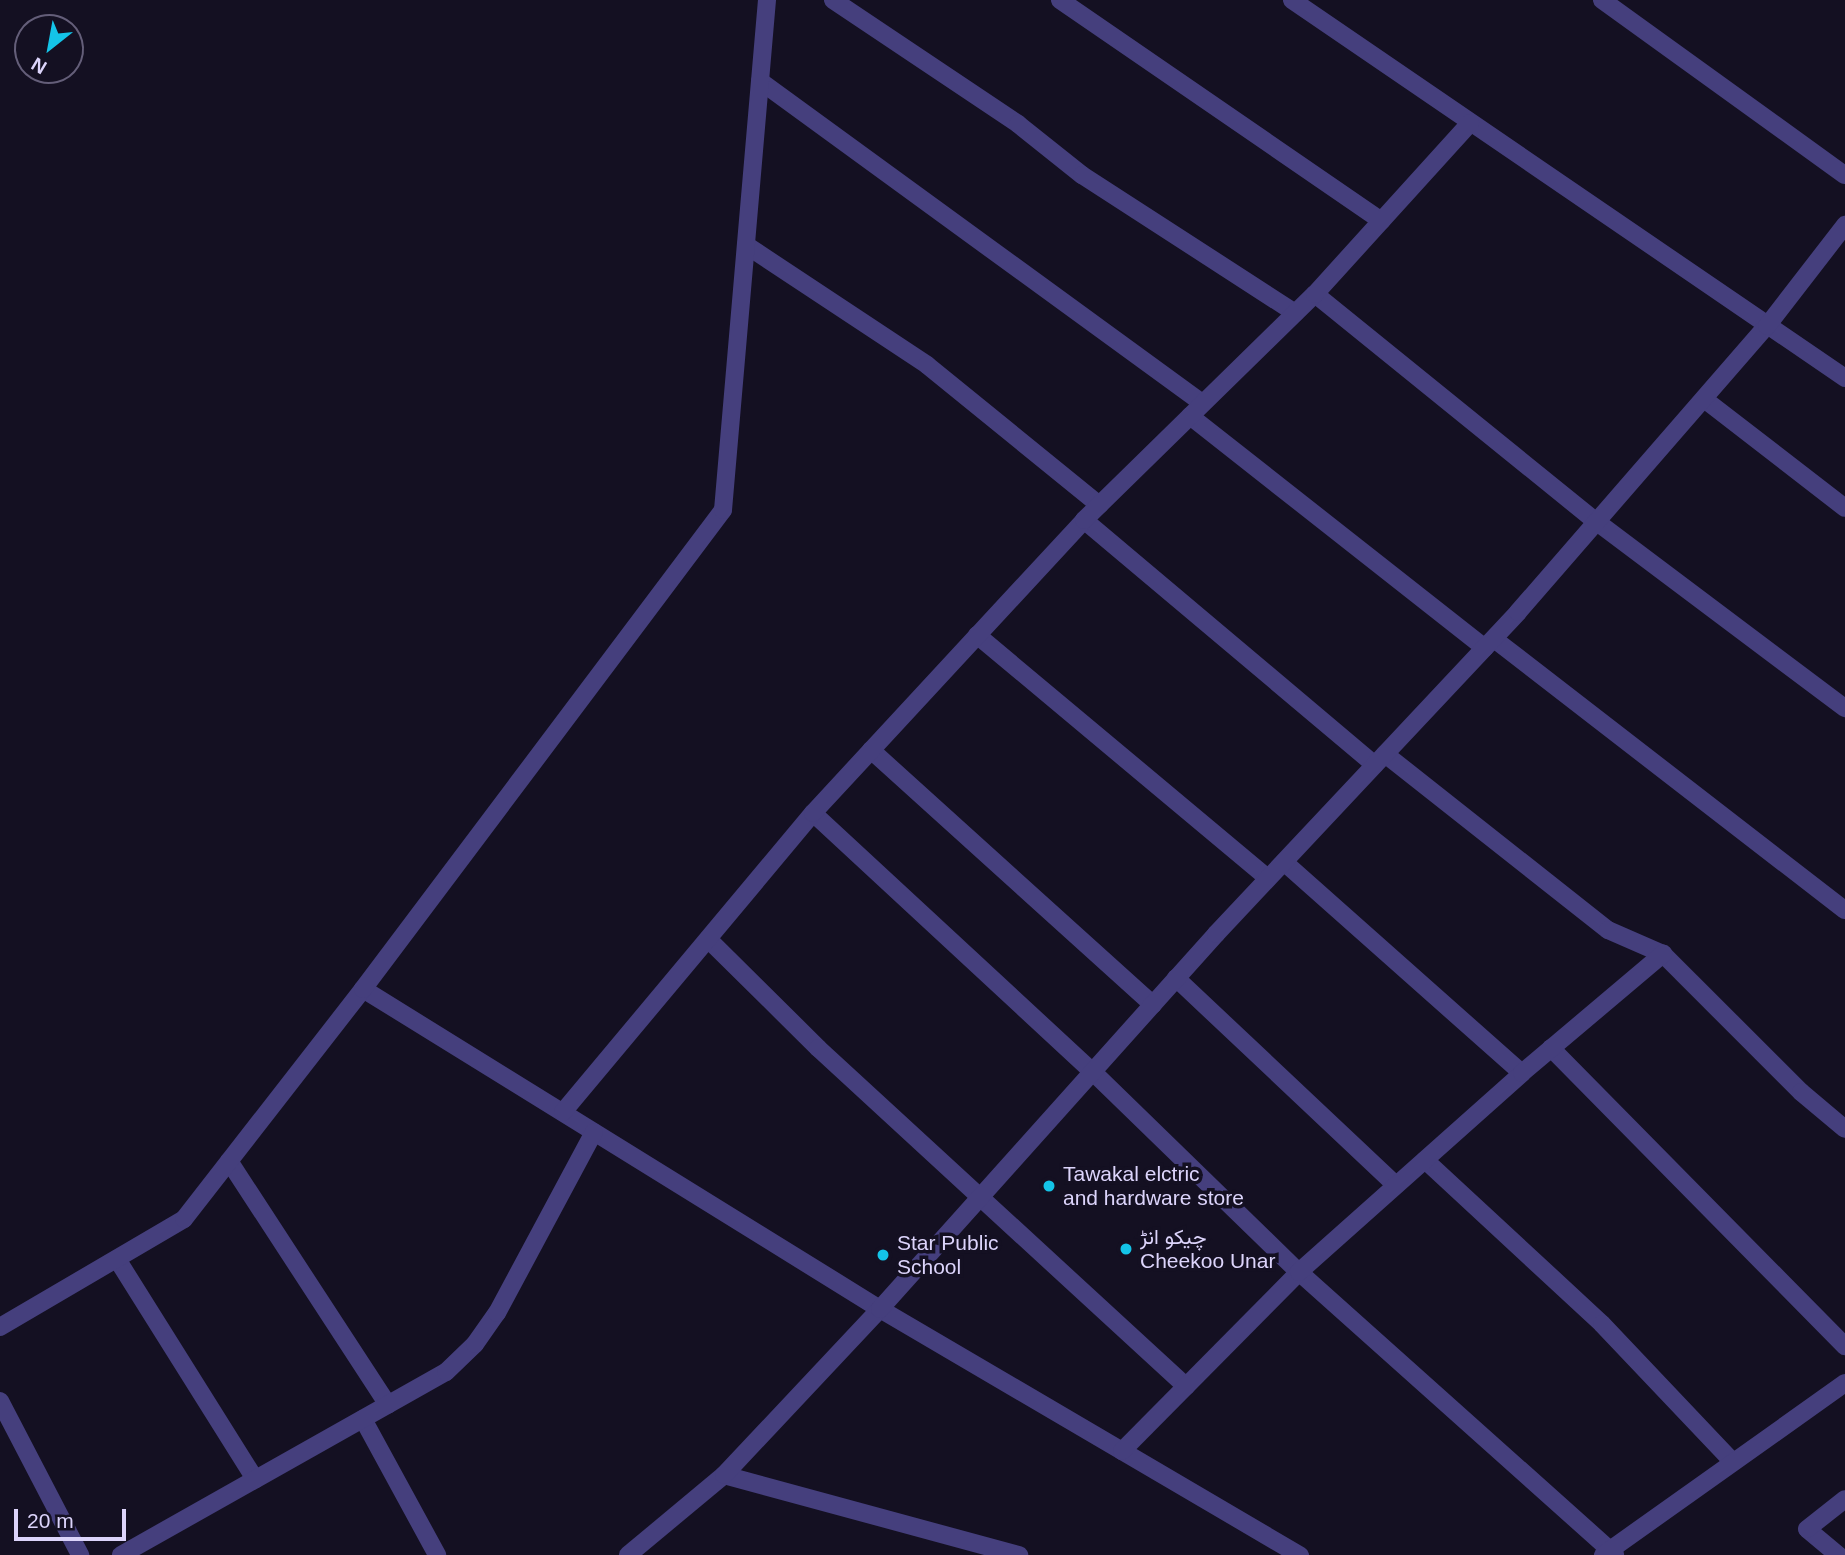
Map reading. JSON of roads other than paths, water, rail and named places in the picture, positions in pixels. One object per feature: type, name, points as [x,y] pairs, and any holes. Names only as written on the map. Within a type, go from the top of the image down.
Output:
[{"type":"street","points":[[0,1327],[184,1219],[363,989],[723,510],[767,0]]},
{"type":"street","points":[[834,0],[1018,124],[1082,175],[1295,313]]},
{"type":"street","points":[[1060,0],[1381,221]]},
{"type":"street","points":[[1292,0],[1845,378]]},
{"type":"street","points":[[1602,0],[1845,175]]},
{"type":"street","points":[[760,81],[1196,410],[1489,643],[1845,910]]},
{"type":"street","points":[[563,1112],[813,813],[1084,520],[1315,294],[1471,123]]},
{"type":"street","points":[[628,1555],[724,1475],[880,1309],[1176,978],[1489,643],[1597,522],[1767,326],[1845,225]]},
{"type":"street","points":[[746,245],[927,365],[1099,505]]},
{"type":"street","points":[[1315,294],[1597,522],[1845,708]]},
{"type":"street","points":[[1704,398],[1845,508]]},
{"type":"street","points":[[1084,520],[1380,760],[1608,930],[1663,954],[1801,1092],[1845,1129]]},
{"type":"street","points":[[977,635],[1268,878]]},
{"type":"street","points":[[871,750],[1153,1005]]},
{"type":"street","points":[[813,813],[1093,1072],[1299,1272],[1609,1554],[1845,1383]]},
{"type":"street","points":[[1283,862],[1522,1073]]},
{"type":"street","points":[[708,939],[818,1048],[1186,1386]]},
{"type":"street","points":[[1122,1451],[1299,1272],[1522,1073],[1663,954]]},
{"type":"street","points":[[1176,978],[1396,1185]]},
{"type":"street","points":[[363,989],[880,1309],[1290,1553]]},
{"type":"street","points":[[1551,1048],[1845,1346]]},
{"type":"street","points":[[121,1555],[446,1372],[475,1344],[497,1313],[594,1132]]},
{"type":"street","points":[[1425,1160],[1602,1324],[1733,1462]]},
{"type":"street","points":[[229,1161],[388,1405]]},
{"type":"street","points":[[117,1259],[255,1479]]},
{"type":"street","points":[[0,1401],[80,1555]]},
{"type":"street","points":[[363,1419],[437,1555]]},
{"type":"street","points":[[724,1475],[1012,1554]]},
{"type":"street","points":[[1838,1555],[1807,1529],[1845,1499]]},
{"type":"place","name":"Tawakal elctric and hardware store","points":[[1049,1186]]},
{"type":"place","name":"چیکو انڑ Cheekoo Unar","points":[[1126,1249]]},
{"type":"place","name":"Star Public School","points":[[883,1255]]}]
